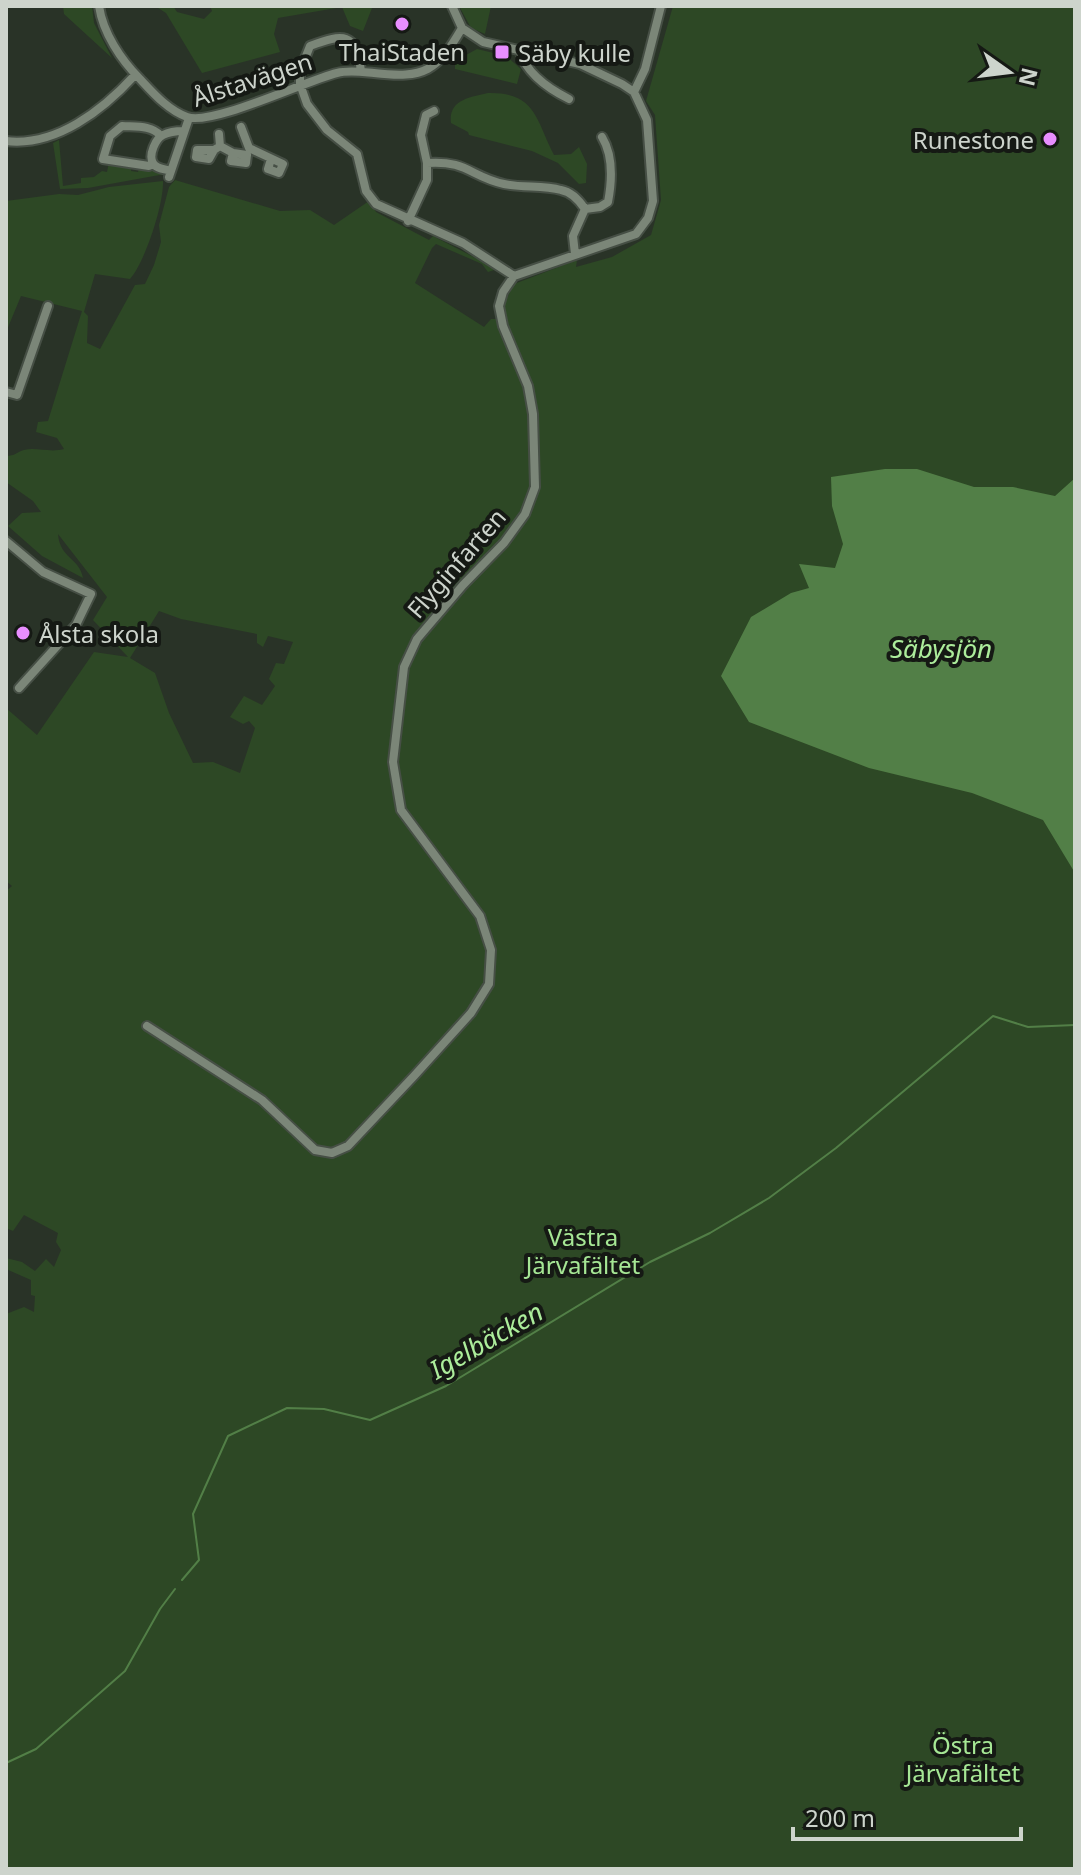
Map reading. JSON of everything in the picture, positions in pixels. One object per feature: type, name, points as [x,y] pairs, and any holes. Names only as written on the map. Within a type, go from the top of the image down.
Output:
[{"type":"street","points":[[99,6],[105,28],[135,75],[157,98],[189,118]]},
{"type":"street","points":[[361,71],[359,54],[353,42],[345,37],[333,38],[310,46],[300,71],[300,84],[307,104],[327,130],[357,154],[366,191],[376,204],[408,221],[463,243],[514,276],[636,234],[648,218],[653,201],[647,120],[634,92],[580,64],[483,42],[462,28],[452,6]]},
{"type":"street","points":[[634,92],[645,69],[661,6]]},
{"type":"street","name":"Ålstavägen","points":[[153,164],[170,174],[189,118],[216,116],[342,71],[407,74],[436,66],[446,56],[462,28]]},
{"type":"street","points":[[520,52],[524,64],[552,91],[569,99]]},
{"type":"street","points":[[6,141],[22,142],[60,133],[77,123],[135,75]]},
{"type":"street","points":[[408,221],[427,180],[421,135],[426,115],[434,111]]},
{"type":"street","points":[[161,136],[153,129],[122,126],[110,136],[103,159],[149,166],[153,164],[151,158],[155,142],[161,136],[183,131]]},
{"type":"street","points":[[241,127],[248,151]]},
{"type":"street","points":[[219,134],[217,148],[233,153],[248,151],[271,159]]},
{"type":"street","points":[[585,209],[600,207],[608,202],[611,184],[608,146],[602,137]]},
{"type":"street","points":[[427,163],[448,162],[464,166],[490,181],[508,185],[563,190],[577,198],[585,209]]},
{"type":"street","points":[[575,254],[573,236],[585,209]]},
{"type":"street","name":"Flyginfarten","points":[[147,1026],[262,1100],[315,1150],[332,1153],[348,1146],[414,1076],[471,1013],[489,984],[491,950],[480,916],[401,810],[393,762],[404,667],[417,639],[504,543],[525,514],[535,487],[533,414],[528,386],[503,326],[499,306],[503,292],[514,276]]},
{"type":"street","points":[[6,392],[17,395],[48,306]]},
{"type":"street","points":[[6,541],[43,572],[91,594],[86,610],[76,625],[19,688]]},
{"type":"green space","points":[[63,6],[92,6],[94,23],[112,58],[64,14]]},
{"type":"green space","points":[[155,6],[173,6],[177,12],[204,19],[212,11],[210,6],[390,6],[372,8],[363,31],[350,26],[342,7],[278,18],[274,34],[280,52],[202,73],[166,13]]},
{"type":"green space","points":[[459,6],[491,6],[485,34],[471,28]]},
{"type":"green space","name":"Västra Järvafältet","points":[[673,6],[1075,6],[1075,1869],[6,1869],[6,1314],[24,1307],[34,1312],[35,1296],[31,1295],[31,1280],[6,1269],[6,1258],[22,1262],[35,1271],[46,1259],[54,1267],[61,1250],[56,1242],[58,1233],[24,1215],[13,1231],[6,1228],[6,891],[12,886],[6,881],[6,708],[37,735],[94,652],[128,657],[93,620],[107,597],[58,534],[62,548],[78,566],[83,578],[42,556],[8,526],[22,513],[41,512],[33,501],[6,482],[6,456],[29,449],[64,449],[57,438],[36,432],[38,422],[48,421],[82,311],[21,296],[6,332],[6,201],[59,194],[78,195],[109,187],[163,181],[152,232],[136,271],[130,279],[95,274],[84,312],[88,316],[87,343],[100,349],[135,285],[145,284],[154,265],[161,242],[159,225],[169,187],[175,180],[280,211],[310,210],[334,225],[369,201],[376,212],[429,240],[433,236],[497,269],[488,272],[482,264],[436,244],[415,283],[484,327],[491,319],[505,319],[503,306],[514,284],[577,260],[576,267],[612,257],[651,235],[661,200],[655,115],[646,101]],"holes":[[[159,611],[181,619],[257,634],[257,643],[263,647],[268,636],[293,642],[284,664],[276,663],[269,679],[275,686],[262,705],[244,696],[230,717],[243,724],[249,721],[255,728],[240,773],[213,762],[193,763],[169,713],[155,673],[130,658]]]},
{"type":"green space","points":[[477,49],[506,56],[521,69],[517,84],[455,69],[455,61]]},
{"type":"green space","points":[[488,93],[516,97],[525,103],[538,120],[554,155],[571,154],[579,147],[587,164],[586,183],[579,184],[558,163],[532,151],[469,135],[451,123],[451,115],[457,104]]},
{"type":"green space","points":[[59,140],[63,186],[81,183],[81,178],[107,172],[109,162],[131,168],[131,171],[138,172],[139,166],[165,171],[165,174],[88,188],[60,189],[53,143]]},
{"type":"water","name":"Säbysjön","points":[[885,469],[917,469],[974,487],[1013,487],[1055,496],[1075,478],[1075,873],[1043,820],[972,793],[869,768],[749,722],[721,676],[751,617],[791,593],[809,588],[799,564],[835,568],[843,544],[832,506],[831,477]]},
{"type":"waterway","name":"Igelbäcken","points":[[182,1580],[199,1560],[193,1514],[228,1436],[287,1408],[324,1409],[370,1420],[446,1386],[650,1262],[710,1233],[769,1198],[836,1148],[993,1016],[1028,1027],[1075,1025]]},
{"type":"waterway","name":"Igelbäcken","points":[[6,1763],[36,1749],[125,1671],[175,1589]]},
{"type":"place","name":"ThaiStaden","points":[[402,24]]},
{"type":"place","name":"Säby kulle","points":[[502,52]]},
{"type":"place","name":"Runestone","points":[[1050,139]]},
{"type":"place","name":"Ålsta skola","points":[[23,633]]},
{"type":"park label","name":"Östra Järvafältet","points":[[963,1758]]}]
